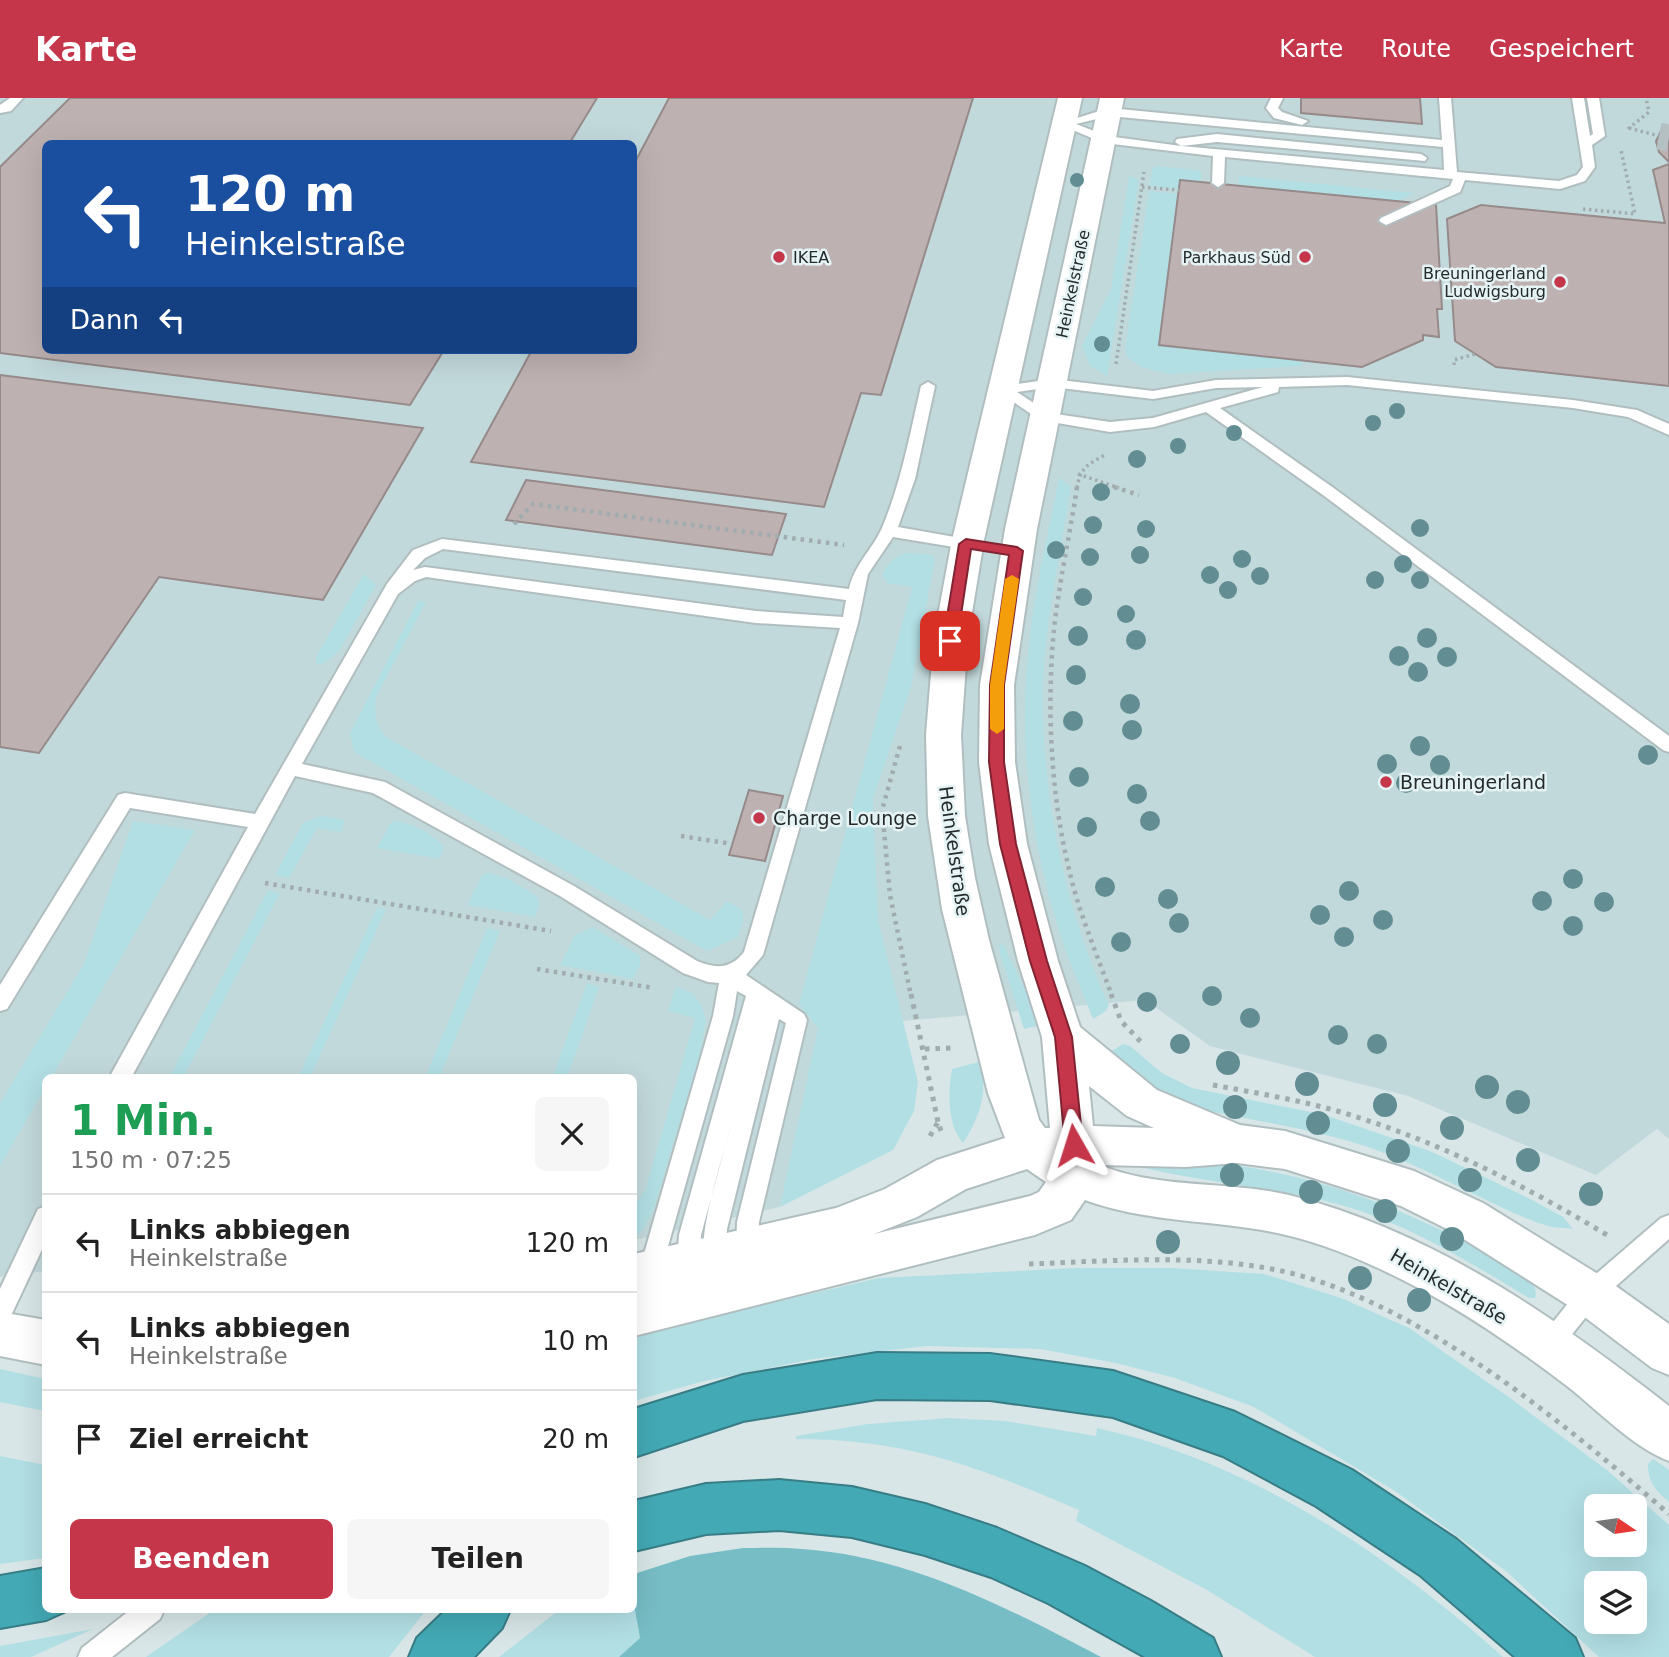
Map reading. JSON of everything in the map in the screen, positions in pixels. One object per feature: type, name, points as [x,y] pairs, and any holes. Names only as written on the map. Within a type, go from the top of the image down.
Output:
[{"type":"highway","points":[[637,1432],[743,1398],[877,1376],[990,1377],[1113,1394],[1235,1436],[1334,1488],[1438,1557],[1556,1657]]},
{"type":"highway","points":[[637,1525],[714,1508],[775,1506],[839,1510],[899,1522],[971,1543],[1033,1568],[1114,1609],[1194,1657]]},
{"type":"highway","points":[[0,1602],[42,1595]]},
{"type":"highway","points":[[436,1657],[481,1613]]},
{"type":"street","name":"Heinkelstraße","points":[[1061,1157],[1063,1037],[1038,961],[1008,844],[997,762],[997,685],[1017,551],[1110,105]]},
{"type":"street","name":"Heinkelstraße","points":[[1067,111],[966,544],[947,659],[944,703],[944,789],[963,915],[1017,1115],[1061,1157],[1130,1195],[1169,1202],[1240,1206],[1326,1225],[1409,1259],[1549,1345],[1669,1437]]},
{"type":"street","points":[[966,544],[1017,551]]},
{"type":"street","points":[[1063,1037],[1142,1103],[1237,1144]]},
{"type":"street","points":[[687,1262],[836,1228],[901,1203],[940,1158],[1061,1157],[1237,1144],[1285,1150],[1414,1191],[1467,1217],[1590,1294],[1669,1352]]},
{"type":"street","points":[[637,1313],[1035,1214],[1055,1206],[1061,1157]]},
{"type":"street","points":[[0,1334],[42,1342]]},
{"type":"lane","points":[[0,109],[7,108],[17,98]]},
{"type":"lane","points":[[1277,98],[1272,108],[1278,115],[1294,120],[1448,139]]},
{"type":"lane","points":[[1386,221],[1455,189],[1445,98]]},
{"type":"lane","points":[[1067,111],[1104,139],[1145,146],[1560,185],[1581,178],[1589,167],[1578,98]]},
{"type":"lane","points":[[1585,143],[1599,136],[1593,98]]},
{"type":"lane","points":[[1067,111],[1110,105],[1163,117],[1448,139]]},
{"type":"lane","points":[[1163,117],[1217,138]]},
{"type":"lane","points":[[1145,146],[1217,138],[1421,158]]},
{"type":"lane","points":[[1218,183],[1219,154]]},
{"type":"lane","points":[[1003,390],[1049,400],[1110,427],[1154,422],[1301,381]]},
{"type":"lane","points":[[1003,390],[1049,400],[1113,391],[1153,395],[1216,384],[1347,381],[1573,404],[1632,414],[1669,430]]},
{"type":"lane","points":[[730,975],[744,967],[752,955],[850,624],[860,574],[889,531],[907,479],[928,386]]},
{"type":"lane","points":[[1210,408],[1329,492],[1669,745]]},
{"type":"lane","points":[[889,531],[966,544]]},
{"type":"lane","points":[[122,1074],[290,768],[392,590],[414,557],[424,549],[442,544],[856,596]]},
{"type":"lane","points":[[392,590],[409,577],[425,572],[756,617],[850,624]]},
{"type":"lane","points":[[290,768],[378,788],[567,891],[690,967],[708,974],[730,975],[797,1020],[748,1222],[687,1262]]},
{"type":"lane","points":[[0,1003],[125,800],[260,822]]},
{"type":"lane","points":[[687,1262],[730,975]]},
{"type":"lane","points":[[687,1262],[716,1229],[764,998]]},
{"type":"lane","points":[[0,1314],[42,1225]]},
{"type":"lane","points":[[1549,1345],[1590,1294],[1669,1225]]},
{"type":"lane","points":[[92,1657],[147,1613]]},
{"type":"path","points":[[1629,128],[1659,136]]},
{"type":"path","points":[[1113,391],[1142,187],[1145,146]]},
{"type":"path","points":[[1142,187],[1179,190]]},
{"type":"path","points":[[1110,427],[1109,450],[1079,474],[1052,651],[1050,711],[1054,783],[1060,824],[1079,905],[1121,1021],[1149,1051]]},
{"type":"path","points":[[1079,474],[1139,495]]},
{"type":"path","points":[[882,810],[890,895],[938,1122],[940,1158]]},
{"type":"path","points":[[681,836],[732,844]]},
{"type":"path","points":[[262,882],[551,931]]},
{"type":"path","points":[[537,969],[654,988]]},
{"type":"path","points":[[1208,1083],[1296,1101],[1357,1117],[1415,1137],[1544,1197],[1598,1227],[1635,1256]]},
{"type":"path","points":[[938,1122],[940,1158]]},
{"type":"path","points":[[976,1228],[985,1252],[995,1265],[1195,1259],[1273,1269],[1344,1290],[1409,1319],[1507,1385],[1612,1463],[1669,1514]]},
{"type":"shaded area","points":[[0,98],[1669,98],[1669,1139],[1657,1129],[1596,1175],[1408,1096],[1210,1046],[1145,1000],[820,1028],[780,1207],[637,1239],[637,1074],[42,1074],[42,1271],[0,1277]]},
{"type":"shaded area","points":[[1153,167],[1201,171],[1201,182],[1180,180],[1179,189],[1149,186]]},
{"type":"shaded area","points":[[1129,176],[1139,180],[1107,376],[1090,366],[1082,346],[1111,289]]},
{"type":"shaded area","points":[[1239,176],[1414,193],[1397,201],[1238,185]]},
{"type":"shaded area","points":[[1149,191],[1178,194],[1159,345],[1301,361],[1302,366],[1170,374],[1141,367],[1127,357],[1125,349]]},
{"type":"shaded area","points":[[1059,478],[1071,486],[1046,647],[1044,739],[1047,778],[1060,857],[1081,933],[1109,1005],[1106,1011],[1093,1019],[1065,948],[1048,893],[1035,829],[1027,764],[1025,699],[1029,643]]},
{"type":"shaded area","points":[[909,553],[933,555],[935,559],[911,687],[873,799],[878,920],[918,1082],[914,1111],[893,1150],[780,1207],[818,1028],[799,1004],[912,587],[887,583],[882,575],[892,560]]},
{"type":"shaded area","points":[[364,574],[376,585],[339,651],[322,665],[316,663],[316,657]]},
{"type":"shaded area","points":[[418,601],[426,602],[376,697],[376,718],[386,737],[710,920],[727,901],[742,910],[743,920],[738,937],[707,951],[354,752],[350,733]]},
{"type":"shaded area","points":[[322,816],[345,820],[341,832],[317,828],[289,878],[275,875],[303,823]]},
{"type":"shaded area","points":[[133,821],[195,830],[53,1074],[42,1074],[42,1093],[0,1166],[0,1103],[84,964]]},
{"type":"shaded area","points":[[394,821],[415,826],[434,838],[444,848],[440,859],[377,848]]},
{"type":"shaded area","points":[[487,873],[507,878],[537,896],[540,904],[535,917],[467,905],[481,877]]},
{"type":"shaded area","points":[[268,890],[280,893],[185,1074],[171,1074]]},
{"type":"shaded area","points":[[377,908],[386,909],[312,1074],[300,1074]]},
{"type":"shaded area","points":[[593,927],[640,956],[640,965],[633,979],[560,965],[575,935]]},
{"type":"shaded area","points":[[487,928],[500,931],[441,1074],[427,1074]]},
{"type":"shaded area","points":[[1003,944],[1032,1004],[1038,1026],[1024,1029],[1000,954],[999,945]]},
{"type":"shaded area","points":[[587,983],[599,987],[568,1074],[553,1074]]},
{"type":"shaded area","points":[[676,986],[692,993],[701,1004],[706,1020],[699,1058],[654,1208],[637,1236],[637,1202],[646,1188],[695,1018],[668,1011]]},
{"type":"shaded area","points":[[1123,1044],[1130,1046],[1162,1073],[1192,1088],[1325,1115],[1430,1151],[1563,1217],[1573,1229],[1535,1222],[1365,1146],[1305,1130],[1201,1109],[1169,1098],[1133,1074],[1110,1052]]},
{"type":"shaded area","points":[[979,1062],[983,1094],[978,1115],[963,1143],[951,1118],[952,1069]]},
{"type":"shaded area","points":[[1214,1162],[1326,1185],[1395,1209],[1516,1270],[1533,1285],[1535,1298],[1529,1298],[1460,1257],[1411,1232],[1362,1211],[1312,1198],[1133,1165]]},
{"type":"shaded area","points":[[1076,1268],[1170,1268],[1264,1274],[1341,1298],[1409,1328],[1506,1395],[1608,1471],[1634,1494],[1584,1494],[1584,1558],[1647,1558],[1647,1506],[1669,1525],[1669,1657],[1599,1657],[1507,1572],[1395,1491],[1254,1407],[1175,1378],[1116,1363],[1040,1349],[927,1346],[813,1359],[700,1382],[637,1400],[637,1334],[879,1278]]},
{"type":"shaded area","points":[[0,1369],[42,1378],[42,1410],[0,1402]]},
{"type":"shaded area","points":[[949,1418],[1005,1421],[1096,1436],[1097,1428],[1153,1443],[1208,1463],[1314,1516],[1364,1548],[1412,1582],[1503,1657],[1315,1657],[1207,1590],[1076,1521],[1079,1510],[942,1458],[873,1444],[796,1439],[796,1436],[868,1424]]},
{"type":"shaded area","points":[[0,1456],[42,1464],[42,1558],[0,1564]]},
{"type":"shaded area","points":[[1653,1459],[1669,1470],[1669,1502],[1651,1481],[1648,1464]]},
{"type":"shaded area","points":[[743,1548],[795,1548],[881,1562],[957,1587],[1030,1620],[1101,1657],[619,1657],[640,1638],[635,1613],[637,1573],[690,1556]]},
{"type":"shaded area","points":[[210,1613],[424,1613],[389,1657],[146,1657]]},
{"type":"shaded area","points":[[555,1613],[635,1613],[640,1638],[619,1657],[499,1657]]},
{"type":"shaded area","points":[[93,1629],[31,1657],[0,1657],[0,1646]]},
{"type":"building","points":[[70,98],[597,98],[571,140],[42,140],[42,354],[442,354],[410,405],[0,353],[0,167]]},
{"type":"building","name":"IKEA","points":[[669,98],[973,98],[881,395],[861,393],[824,507],[471,462],[530,354],[637,354],[637,158]]},
{"type":"building","points":[[1301,98],[1420,98],[1422,124],[1301,113]]},
{"type":"building","points":[[1669,126],[1669,162],[1659,152],[1656,141],[1661,131]]},
{"type":"building","name":"Breuningerland Ludwigsburg","points":[[1669,164],[1669,386],[1496,367],[1455,341],[1447,219],[1481,205],[1665,223],[1653,170]]},
{"type":"building","name":"Parkhaus Süd","points":[[1180,180],[1436,205],[1442,309],[1437,309],[1439,337],[1423,335],[1423,340],[1362,367],[1159,345]]},
{"type":"building","points":[[0,375],[423,428],[323,600],[159,577],[39,753],[0,747]]},
{"type":"building","points":[[526,480],[786,514],[772,555],[506,520]]},
{"type":"building","name":"Charge Lounge","points":[[749,790],[783,796],[765,861],[729,855]]},
{"type":"tunnel","points":[[1659,136],[1669,138]]},
{"type":"slow traffic","points":[[997,729],[997,685],[1012,579]]},
{"type":"place","name":"IKEA","points":[[779,257]]},
{"type":"place","name":"Parkhaus Süd","points":[[1305,257]]},
{"type":"place","name":"Breuningerland Ludwigsburg","points":[[1560,282]]},
{"type":"place","name":"Breuningerland","points":[[1386,782]]},
{"type":"place","name":"Charge Lounge","points":[[759,818]]},
{"type":"route","points":[[950,641],[966,544],[1017,551],[997,685],[997,762],[1008,844],[1038,961],[1063,1037],[1074,1145]]}]
